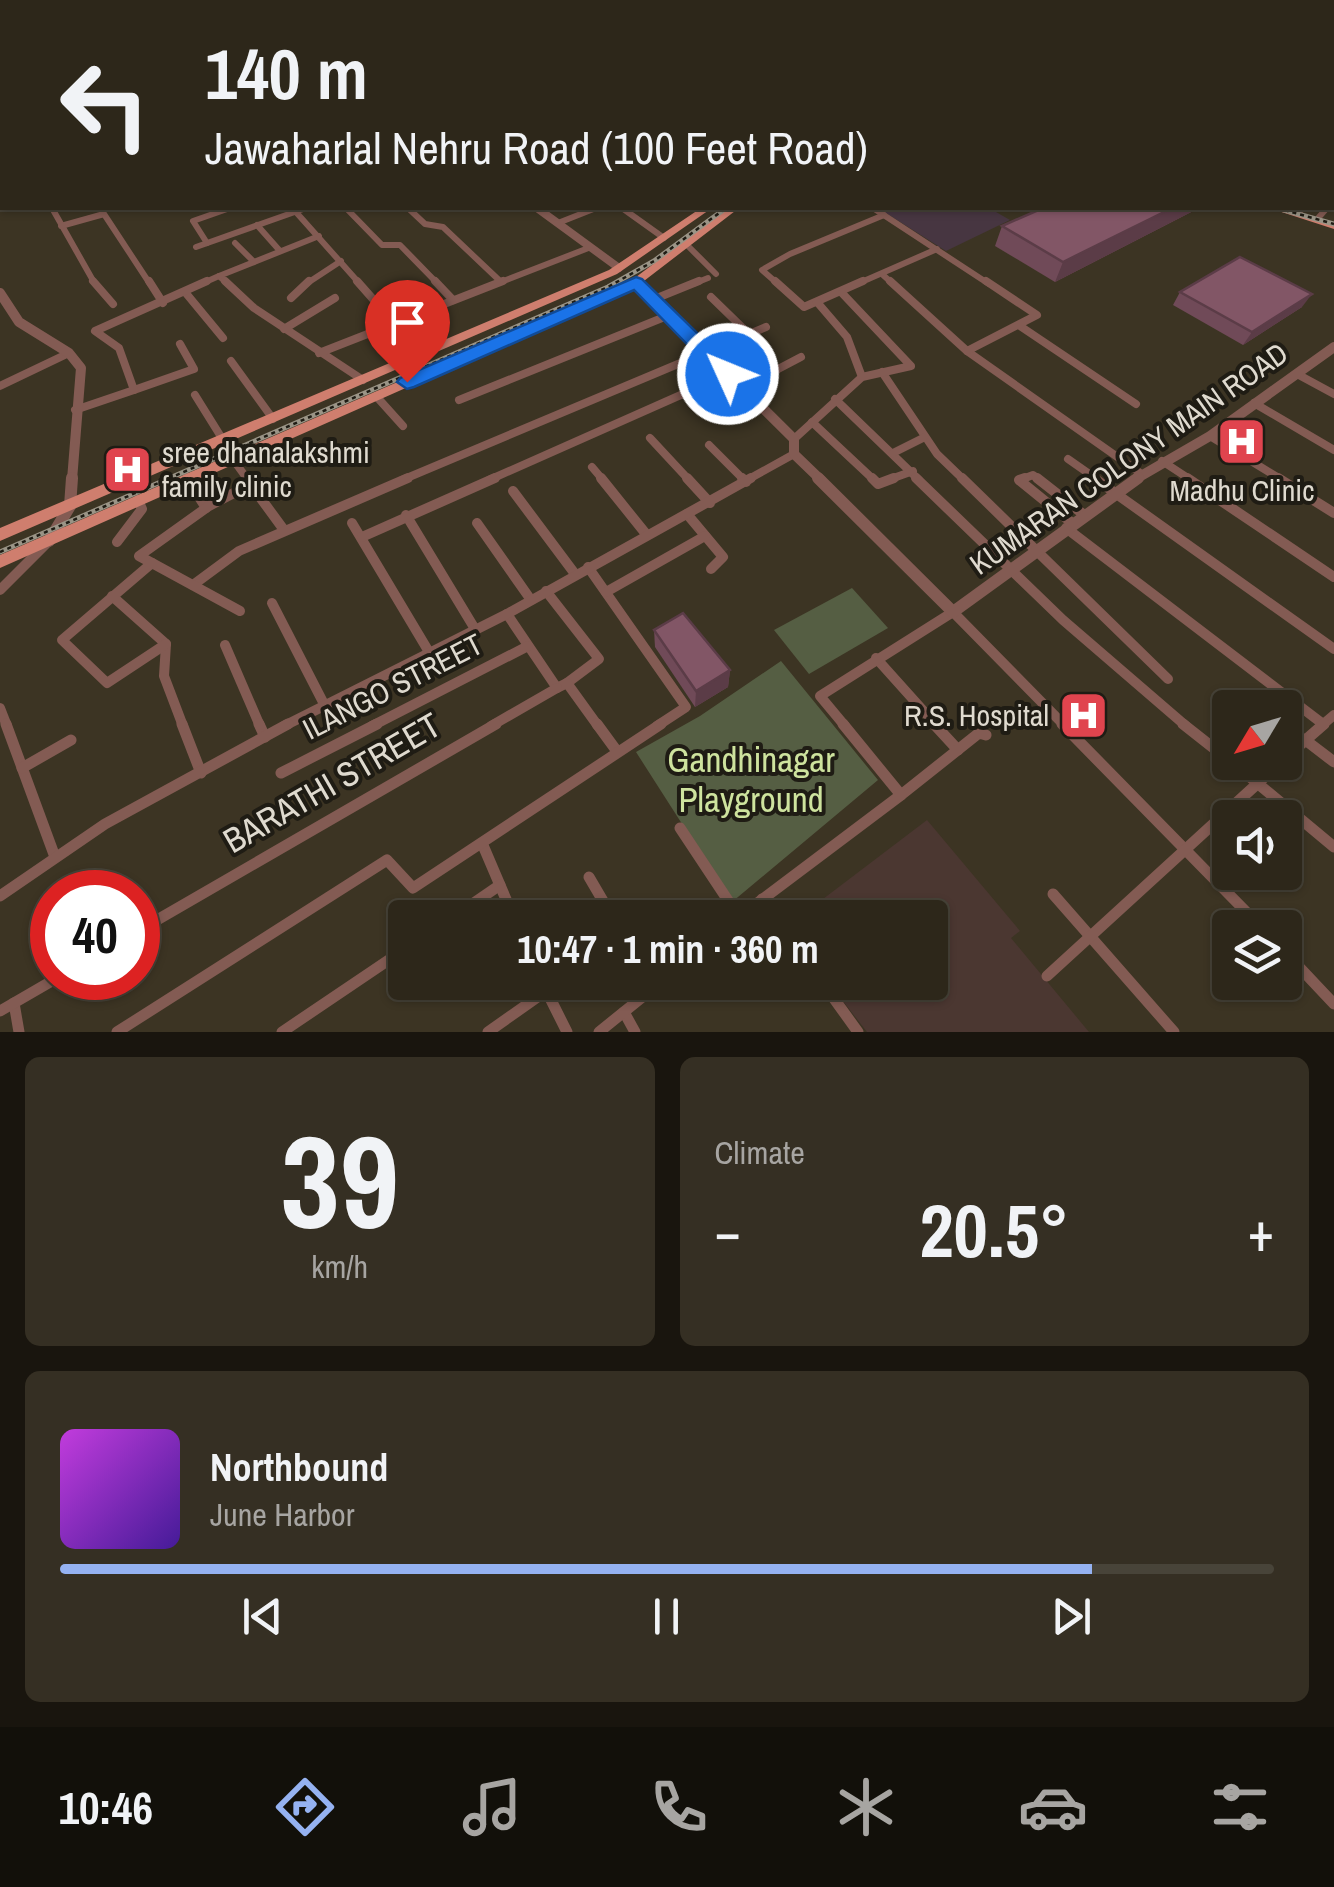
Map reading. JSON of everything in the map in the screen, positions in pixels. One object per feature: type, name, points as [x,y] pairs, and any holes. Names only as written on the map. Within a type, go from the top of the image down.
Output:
[{"type":"main road","points":[[0,535],[619,268],[703,210]]},
{"type":"main road","points":[[0,562],[636,282],[731,210]]},
{"type":"main road","points":[[1282,210],[1334,223]]},
{"type":"main road","points":[[1301,210],[1323,212],[1334,223]]},
{"type":"main road","points":[[418,357],[430,372]]},
{"type":"street","points":[[53,210],[91,279],[114,304]]},
{"type":"street","points":[[207,242],[193,221],[223,210]]},
{"type":"street","points":[[196,247],[299,210]]},
{"type":"street","points":[[348,210],[384,246],[400,245],[453,300]]},
{"type":"street","points":[[410,210],[425,224],[443,227],[500,281]]},
{"type":"street","points":[[541,210],[619,268]]},
{"type":"street","points":[[558,223],[591,210]]},
{"type":"street","points":[[625,210],[664,238]]},
{"type":"street","points":[[876,210],[1037,314],[967,351]]},
{"type":"street","points":[[296,211],[395,324]]},
{"type":"street","points":[[61,226],[104,214],[163,302]]},
{"type":"street","points":[[884,215],[790,254],[762,270],[804,306],[842,294],[938,250]]},
{"type":"street","points":[[257,225],[280,252]]},
{"type":"street","points":[[134,390],[119,348],[95,330],[319,236]]},
{"type":"street","points":[[235,242],[254,262]]},
{"type":"street","points":[[652,300],[712,276],[686,244]]},
{"type":"street","points":[[319,353],[591,247]]},
{"type":"street","points":[[291,298],[315,276],[341,261]]},
{"type":"street","points":[[219,276],[254,308],[363,380]]},
{"type":"street","points":[[883,276],[967,351],[1143,475]]},
{"type":"street","points":[[636,282],[794,439],[794,454],[1245,910]]},
{"type":"street","points":[[186,292],[223,338]]},
{"type":"street","points":[[0,293],[18,322],[68,353],[81,368],[70,506],[49,541],[0,590]]},
{"type":"street","points":[[794,439],[862,378],[911,366],[842,294]]},
{"type":"street","points":[[710,297],[749,334]]},
{"type":"street","points":[[284,328],[335,298]]},
{"type":"street","points":[[817,302],[847,337],[862,378]]},
{"type":"street","points":[[459,400],[668,316]]},
{"type":"street","points":[[1020,326],[1136,404]]},
{"type":"street","points":[[193,585],[239,551],[284,530],[766,327]]},
{"type":"street","points":[[75,410],[194,369],[180,344]]},
{"type":"street","name":"KUMARAN COLONY MAIN ROAD","points":[[952,612],[1114,492],[1210,436],[1334,346]]},
{"type":"street","points":[[0,386],[68,353]]},
{"type":"street","points":[[742,388],[801,358]]},
{"type":"street","points":[[231,361],[273,419]]},
{"type":"street","points":[[882,372],[923,438],[1034,552],[1168,679]]},
{"type":"street","points":[[362,537],[728,374]]},
{"type":"street","points":[[1297,374],[1334,394]]},
{"type":"street","points":[[195,395],[223,440]]},
{"type":"street","points":[[376,396],[403,426]]},
{"type":"street","points":[[834,400],[913,470],[1011,571],[1212,747]]},
{"type":"street","points":[[1254,402],[1334,450]]},
{"type":"street","points":[[812,422],[878,484],[913,470]]},
{"type":"street","points":[[1210,436],[1334,513]]},
{"type":"street","points":[[650,438],[710,503]]},
{"type":"street","points":[[894,453],[923,438]]},
{"type":"street","points":[[709,445],[746,482]]},
{"type":"street","points":[[0,896],[105,824],[324,704],[507,614],[794,454]]},
{"type":"street","points":[[232,458],[284,530]]},
{"type":"street","points":[[1068,459],[1334,649]]},
{"type":"street","points":[[1162,461],[1334,577]]},
{"type":"street","points":[[592,467],[646,534]]},
{"type":"street","points":[[1084,514],[1033,475],[1019,480],[1069,526],[1324,724]]},
{"type":"street","points":[[188,478],[206,508]]},
{"type":"street","points":[[240,611],[139,556],[206,508],[252,484]]},
{"type":"street","points":[[513,490],[575,574]]},
{"type":"street","points":[[117,542],[142,509],[138,500]]},
{"type":"street","points":[[687,514],[723,558],[711,568]]},
{"type":"street","points":[[406,516],[475,629]]},
{"type":"street","points":[[478,522],[530,600]]},
{"type":"street","points":[[352,523],[429,652]]},
{"type":"street","points":[[606,592],[705,536]]},
{"type":"street","points":[[152,564],[64,635],[62,644],[107,682],[166,644]]},
{"type":"street","points":[[118,1032],[388,860],[413,888],[686,706],[588,567]]},
{"type":"street","name":"BARATHI STREET","points":[[160,918],[562,686],[600,660],[546,591]]},
{"type":"street","points":[[112,596],[166,644]]},
{"type":"street","points":[[272,604],[324,704]]},
{"type":"street","points":[[901,796],[820,696],[952,612]]},
{"type":"street","points":[[507,614],[528,646],[616,750]]},
{"type":"street","points":[[166,644],[164,676],[201,773]]},
{"type":"street","points":[[226,646],[265,737]]},
{"type":"street","name":"ILANGO STREET","points":[[281,773],[528,646]]},
{"type":"street","points":[[876,658],[958,750]]},
{"type":"street","points":[[0,708],[56,857]]},
{"type":"street","points":[[1334,715],[1304,739],[1334,762]]},
{"type":"street","points":[[762,900],[978,734],[986,735]]},
{"type":"street","points":[[22,768],[70,740]]},
{"type":"street","points":[[1254,780],[1334,846]]},
{"type":"street","points":[[1047,976],[1185,846],[1263,780]]},
{"type":"street","points":[[680,828],[727,900]]},
{"type":"street","points":[[482,844],[506,900]]},
{"type":"street","points":[[589,876],[603,900]]},
{"type":"street","points":[[478,900],[500,885]]},
{"type":"street","points":[[1052,894],[1174,1032]]},
{"type":"street","points":[[282,1032],[388,960]]},
{"type":"street","points":[[1302,970],[1334,1004]]},
{"type":"street","points":[[0,1011],[30,994]]},
{"type":"street","points":[[488,1032],[528,1000]]},
{"type":"street","points":[[551,1000],[567,1032]]},
{"type":"street","points":[[599,1032],[638,1000]]},
{"type":"street","points":[[835,1000],[858,1032]]},
{"type":"street","points":[[14,1003],[19,1032]]},
{"type":"street","points":[[624,1012],[635,1032]]},
{"type":"shaded area","points":[[881,210],[992,210],[1010,220],[946,251]]},
{"type":"shaded area","points":[[927,820],[1020,931],[1011,938],[1089,1032],[867,1032],[842,1000],[948,1000],[948,900],[822,900]]},
{"type":"green space","points":[[852,588],[888,628],[809,674],[774,630]]},
{"type":"green space","name":"Gandhinagar Playground","points":[[781,661],[878,780],[731,900],[636,752],[700,716]]},
{"type":"building","points":[[1038,210],[1168,210],[1063,262],[1002,226]]},
{"type":"building","points":[[1240,257],[1312,294],[1252,332],[1180,292]]},
{"type":"building","points":[[683,613],[730,670],[696,691],[654,630]]},
{"type":"railway","points":[[0,552],[608,287],[654,261],[723,210]]},
{"type":"railway","points":[[1284,210],[1334,224]]},
{"type":"place","name":"Madhu Clinic","points":[[1242,442]]},
{"type":"place","name":"sree dhanalakshmi family clinic","points":[[127,470]]},
{"type":"place","name":"R.S. Hospital","points":[[1084,716]]},
{"type":"route","points":[[407,382],[636,282],[728,374]]}]
